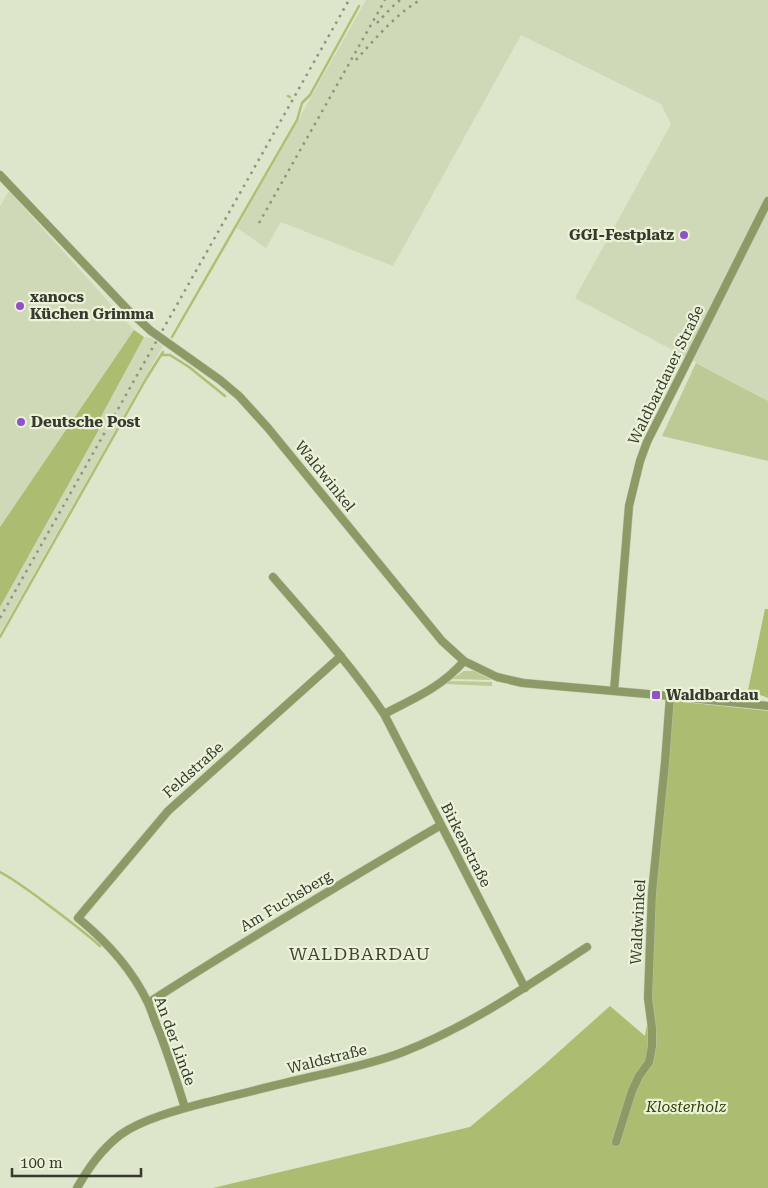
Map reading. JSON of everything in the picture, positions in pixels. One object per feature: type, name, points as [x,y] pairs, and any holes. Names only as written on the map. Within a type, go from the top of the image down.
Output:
[{"type":"street","name":"Waldwinkel","points":[[0,175],[128,310],[151,331],[220,380],[239,396],[268,428],[442,641],[464,661],[497,677],[523,683],[768,706]]},
{"type":"street","name":"Waldbardauer Straße","points":[[614,691],[629,506],[640,461],[646,442],[768,202]]},
{"type":"street","name":"Birkenstraße","points":[[273,577],[341,656],[384,714],[525,988]]},
{"type":"street","name":"Feldstraße","points":[[78,918],[168,811],[341,656]]},
{"type":"street","points":[[384,714],[446,680],[464,661]]},
{"type":"street","name":"Waldwinkel","points":[[616,1142],[639,1076],[649,1062],[652,1046],[648,998],[652,893],[670,696]]},
{"type":"street","name":"Am Fuchsberg","points":[[148,1003],[441,825]]},
{"type":"street","name":"An der Linde","points":[[78,918],[119,958],[140,988],[148,1003],[168,1055],[185,1108]]},
{"type":"street","name":"Waldstraße","points":[[77,1188],[100,1153],[121,1134],[141,1123],[185,1108],[348,1068],[400,1053],[440,1037],[476,1018],[587,947]]},
{"type":"shaded area","points":[[366,0],[768,0],[768,401],[575,298],[671,124],[661,104],[521,35],[393,266],[281,222],[266,248],[237,228]]},
{"type":"shaded area","points":[[9,191],[134,330],[0,527],[0,206]]},
{"type":"shaded area","points":[[144,337],[151,338],[163,346],[0,633],[0,607],[101,426],[97,422]]},
{"type":"shaded area","points":[[696,363],[768,401],[768,461],[662,436]]},
{"type":"shaded area","points":[[464,671],[474,671],[492,680],[452,679]]},
{"type":"shaded area","points":[[449,681],[492,682],[492,686],[446,684]]},
{"type":"green space","points":[[134,330],[144,337],[98,422],[101,426],[0,607],[0,527]]},
{"type":"green space","points":[[765,609],[768,609],[768,698],[748,690]]},
{"type":"green space","name":"Klosterholz","points":[[673,701],[768,711],[768,1188],[213,1188],[470,1127],[610,1006],[645,1036],[651,1001],[650,948]]},
{"type":"waterway","points":[[172,337],[297,120],[302,103],[310,95],[359,6]]},
{"type":"waterway","points":[[0,637],[163,352]]},
{"type":"waterway","points":[[161,355],[170,355],[189,367],[225,396]]},
{"type":"waterway","points":[[0,872],[39,898],[100,946]]},
{"type":"railway","points":[[0,618],[349,0]]},
{"type":"railway","points":[[259,223],[385,0]]},
{"type":"railway","points":[[377,23],[400,0]]},
{"type":"railway","points":[[356,60],[378,35],[420,0]]},
{"type":"place","name":"GGI-Festplatz","points":[[684,235]]},
{"type":"place","name":"xanocs Küchen Grimma","points":[[20,306]]},
{"type":"place","name":"Deutsche Post","points":[[21,422]]},
{"type":"place","name":"Waldbardau","points":[[656,695]]},
{"type":"district","name":"WALDBARDAU","points":[[360,953]]}]
